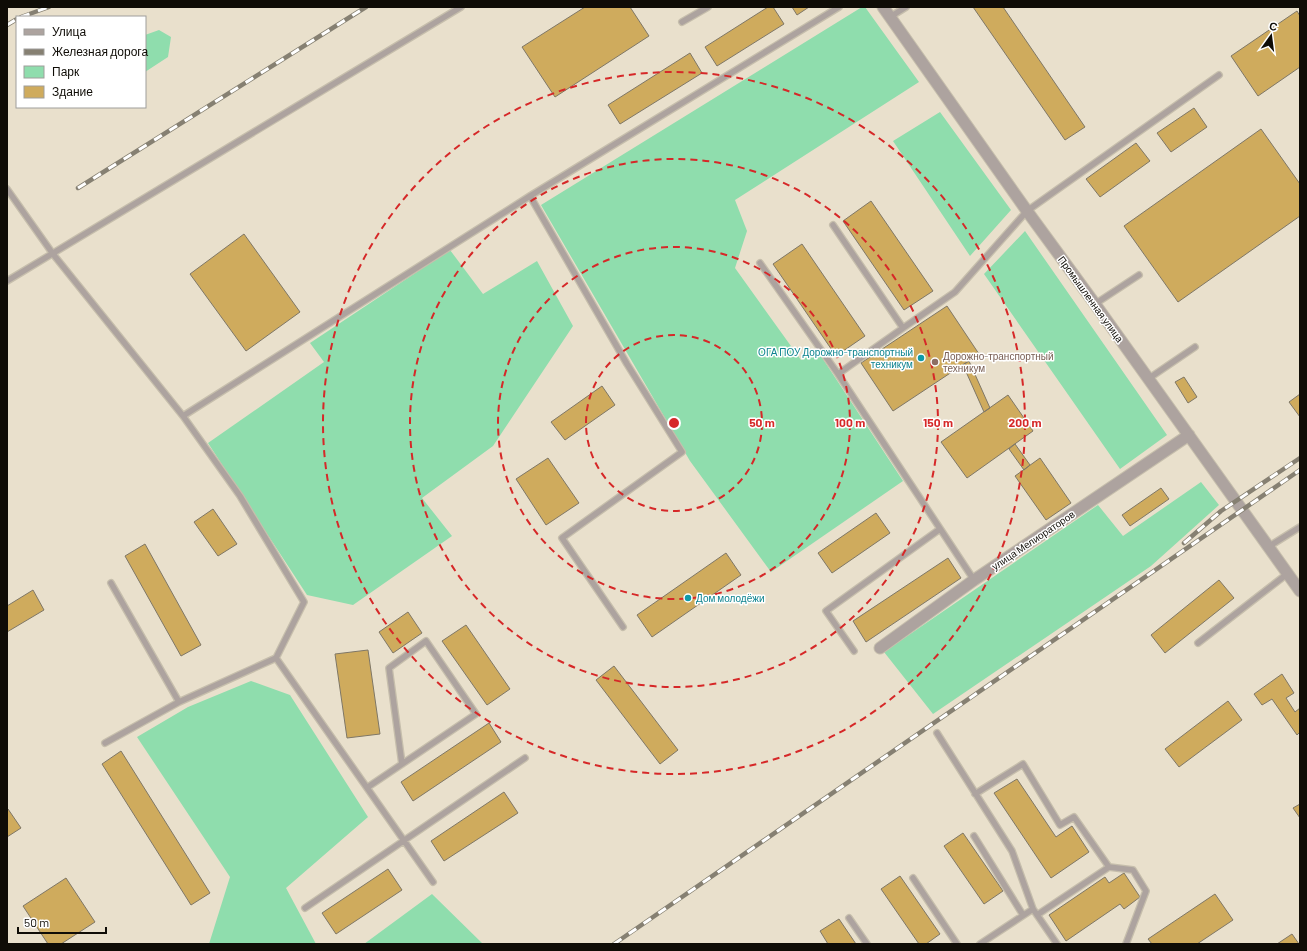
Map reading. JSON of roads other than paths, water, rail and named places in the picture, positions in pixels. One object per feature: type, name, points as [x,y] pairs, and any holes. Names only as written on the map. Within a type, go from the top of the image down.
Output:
[{"type":"street","name":"Промышленная улица","points":[[883,7],[1300,592]]},
{"type":"street","name":"улица Мелиораторов","points":[[880,648],[974,580],[1189,435]]},
{"type":"lane","points":[[7,281],[462,7]]},
{"type":"lane","points":[[682,22],[708,7]]},
{"type":"lane","points":[[183,416],[530,196],[839,7]]},
{"type":"lane","points":[[890,17],[906,7]]},
{"type":"lane","points":[[838,374],[955,292],[1027,211],[1219,75]]},
{"type":"lane","points":[[7,189],[54,254],[183,416],[240,496],[304,602],[276,658],[179,702],[105,743]]},
{"type":"lane","points":[[530,196],[627,364],[682,452],[562,538],[623,626]]},
{"type":"lane","points":[[833,225],[903,328]]},
{"type":"lane","points":[[760,263],[838,374],[974,580]]},
{"type":"lane","points":[[1095,304],[1139,274]]},
{"type":"lane","points":[[1148,379],[1195,347]]},
{"type":"lane","points":[[1268,547],[1300,527]]},
{"type":"lane","points":[[854,651],[826,611],[940,529]]},
{"type":"lane","points":[[1198,643],[1288,574]]},
{"type":"lane","points":[[111,582],[179,702]]},
{"type":"lane","points":[[368,787],[476,714],[426,641],[389,668],[402,764]]},
{"type":"lane","points":[[276,658],[368,787],[433,882]]},
{"type":"lane","points":[[937,733],[1012,851],[1033,908],[1057,944]]},
{"type":"lane","points":[[305,908],[525,758]]},
{"type":"lane","points":[[975,794],[1023,764],[1060,825],[1074,817],[1109,867]]},
{"type":"lane","points":[[974,836],[1023,915]]},
{"type":"lane","points":[[1037,915],[1109,867],[1133,870],[1146,891],[1126,944]]},
{"type":"lane","points":[[913,878],[956,944]]},
{"type":"lane","points":[[980,944],[1033,908]]},
{"type":"lane","points":[[849,918],[867,944]]},
{"type":"railway","points":[[24,16],[49,7]]},
{"type":"railway","points":[[78,188],[366,7]]},
{"type":"railway","points":[[7,25],[16,20]]},
{"type":"railway","points":[[1184,543],[1221,511],[1300,458]]},
{"type":"railway","points":[[614,944],[1300,470]]},
{"type":"place","name":"ОГА ПОУ Дорожно-транспортный техникум","points":[[921,358]]},
{"type":"place","name":"Дорожно-транспортный техникум","points":[[935,362]]},
{"type":"place","name":"Дом молодёжи","points":[[688,598]]}]
